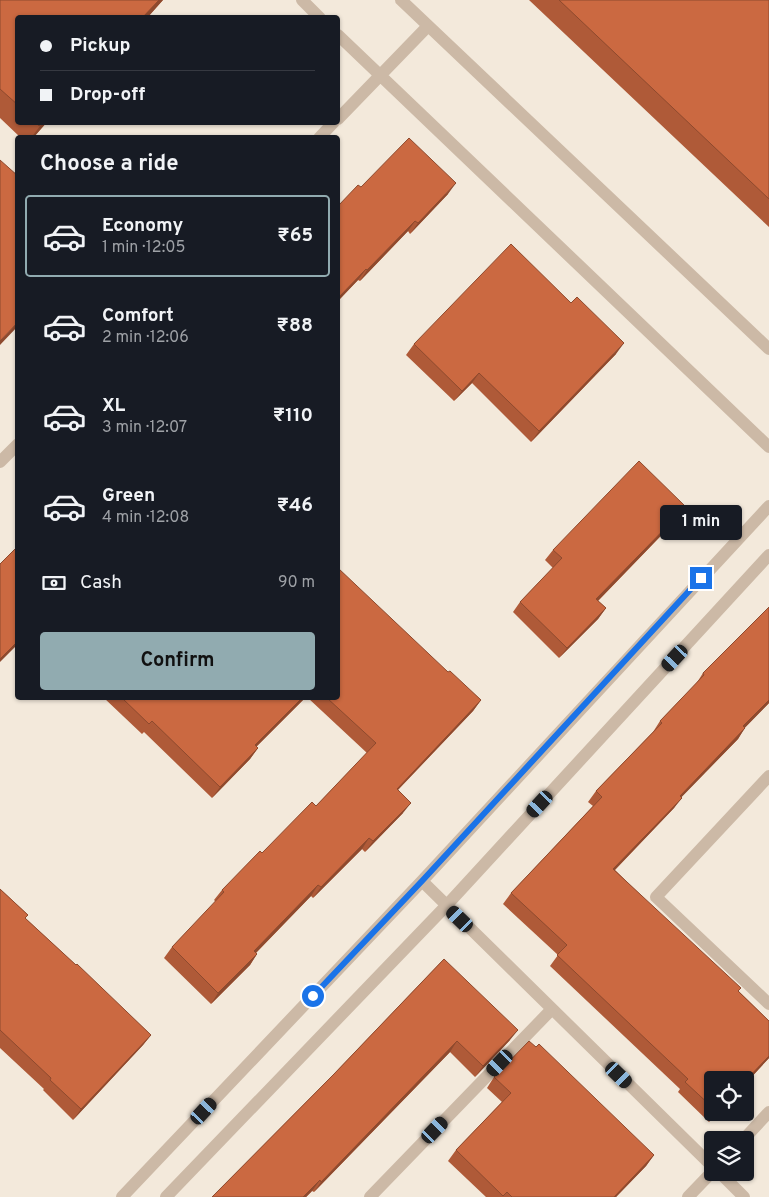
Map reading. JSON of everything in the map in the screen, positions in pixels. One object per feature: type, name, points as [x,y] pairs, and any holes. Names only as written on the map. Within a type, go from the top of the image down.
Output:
[{"type":"street","points":[[302,0],[317,15]]},
{"type":"street","points":[[401,0],[769,349]]},
{"type":"street","points":[[340,117],[428,26]]},
{"type":"street","points":[[340,37],[769,447]]},
{"type":"street","points":[[322,135],[331,125]]},
{"type":"street","points":[[0,462],[15,447]]},
{"type":"street","points":[[122,1197],[422,881],[769,506]]},
{"type":"street","points":[[166,1197],[446,906],[769,556]]},
{"type":"street","points":[[769,776],[656,897],[769,1004]]},
{"type":"street","points":[[422,881],[704,1158]]},
{"type":"street","points":[[370,1197],[552,1010]]},
{"type":"street","points":[[751,1131],[769,1112]]},
{"type":"street","points":[[688,1197],[704,1180]]},
{"type":"street","points":[[728,1181],[744,1197]]},
{"type":"building","points":[[0,0],[159,0],[145,15],[15,15],[15,102],[0,89]]},
{"type":"building","points":[[559,0],[769,0],[769,199]]},
{"type":"building","points":[[409,138],[456,183],[418,223],[415,221],[340,296],[340,204],[358,185],[361,187]]},
{"type":"building","points":[[0,160],[15,173],[15,325],[0,341]]},
{"type":"building","points":[[511,244],[571,303],[577,297],[624,343],[539,431],[479,373],[462,391],[414,344]]},
{"type":"building","points":[[639,461],[686,507],[596,599],[606,608],[567,648],[520,602],[562,558],[553,550]]},
{"type":"building","points":[[15,549],[15,644],[0,659],[0,564]]},
{"type":"building","points":[[340,570],[448,672],[450,671],[481,700],[397,789],[411,803],[373,841],[369,838],[321,887],[318,885],[254,951],[257,954],[218,993],[172,947],[224,892],[222,890],[260,851],[262,853],[312,802],[316,806],[376,743],[329,700],[340,700]]},
{"type":"building","points":[[769,607],[769,700],[680,796],[682,798],[613,869],[741,988],[738,991],[769,1021],[769,1056],[754,1072],[704,1071],[704,1100],[685,1082],[688,1079],[557,955],[567,945],[511,893],[602,797],[596,791],[662,723],[660,721],[704,675],[703,673]]},
{"type":"building","points":[[124,700],[300,700],[255,745],[258,748],[220,787],[152,721],[149,724]]},
{"type":"building","points":[[0,889],[28,915],[25,918],[77,964],[151,1035],[81,1109],[0,1030]]},
{"type":"building","points":[[444,959],[518,1030],[483,1066],[457,1041],[321,1182],[320,1180],[303,1197],[212,1197],[334,1074]]},
{"type":"building","points":[[529,1041],[536,1047],[539,1044],[654,1155],[614,1197],[512,1197],[507,1192],[503,1196],[456,1150],[511,1093],[494,1077]]},
{"type":"route","points":[[313,996],[422,881],[701,578]]}]
